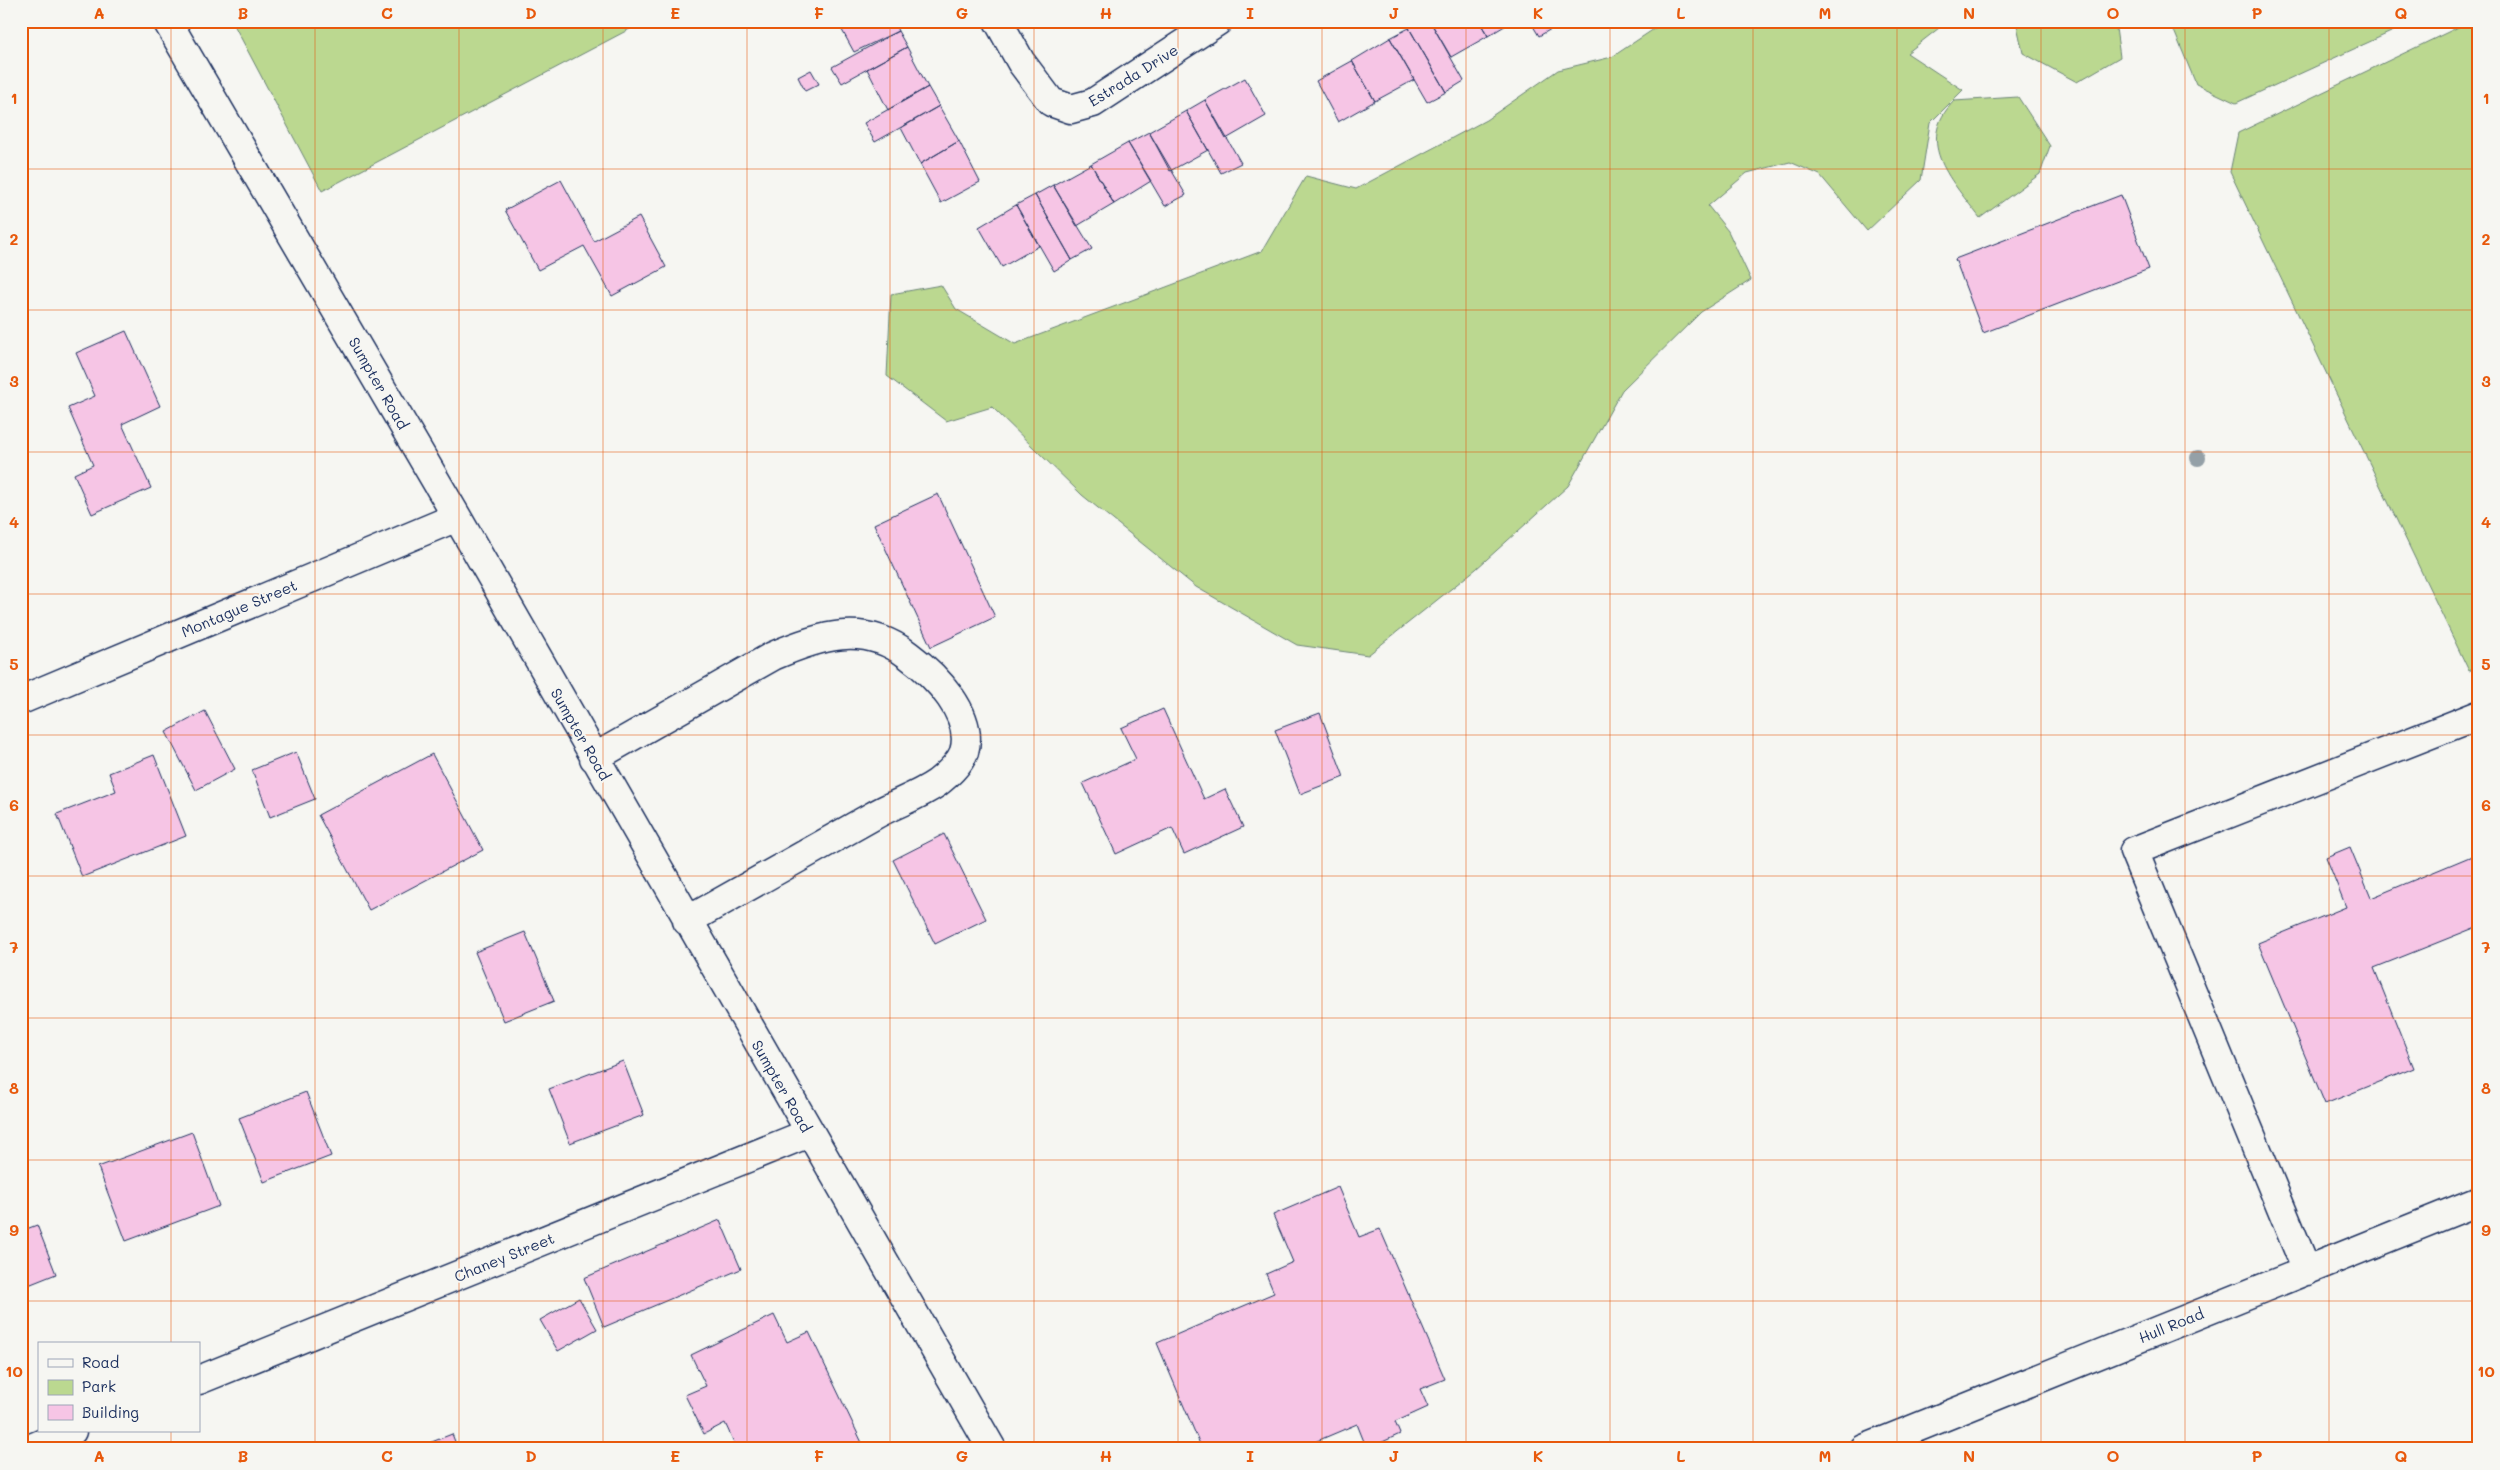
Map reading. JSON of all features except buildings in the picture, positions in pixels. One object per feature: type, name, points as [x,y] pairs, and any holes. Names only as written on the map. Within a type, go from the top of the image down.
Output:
[{"type":"street","name":"Sumpter Road","points":[[167,21],[457,517],[992,1449]]},
{"type":"street","name":"Estrada Drive","points":[[998,21],[1021,62],[1051,102],[1071,109],[1093,103],[1218,21]]},
{"type":"street","name":"Montague Street","points":[[21,700],[457,517]]},
{"type":"street","points":[[594,758],[773,656],[802,644],[827,637],[850,634],[895,645],[936,680],[950,698],[960,717],[966,738],[963,754],[952,771],[936,784],[877,813],[688,921]]},
{"type":"street","points":[[2307,1271],[2134,851],[2479,715]]},
{"type":"street","name":"Chaney Street","points":[[200,1380],[809,1133]]},
{"type":"street","name":"Hull Road","points":[[1864,1449],[2479,1201]]},
{"type":"street","points":[[29,1449],[70,1432]]},
{"type":"green space","points":[[232,21],[645,21],[322,191]]},
{"type":"green space","points":[[1666,21],[1948,21],[1907,53],[1963,90],[1930,123],[1921,180],[1867,231],[1820,175],[1790,162],[1747,173],[1708,206],[1728,231],[1751,280],[1701,312],[1622,390],[1568,486],[1476,569],[1368,655],[1297,645],[1196,587],[1082,495],[992,407],[946,421],[887,376],[891,294],[941,285],[956,309],[1015,344],[1262,251],[1306,176],[1356,189],[1486,120],[1558,70],[1612,57]]},
{"type":"green space","points":[[2016,21],[2115,21],[2120,57],[2077,82],[2023,53]]},
{"type":"green space","points":[[2170,21],[2415,21],[2236,103],[2196,84]]},
{"type":"green space","points":[[2471,21],[2479,21],[2479,666],[2469,671],[2230,172],[2238,133]]},
{"type":"green space","points":[[2018,97],[2050,146],[2040,174],[1980,218],[1949,176],[1942,162],[1937,147],[1937,132],[1942,117],[1954,101]]}]
